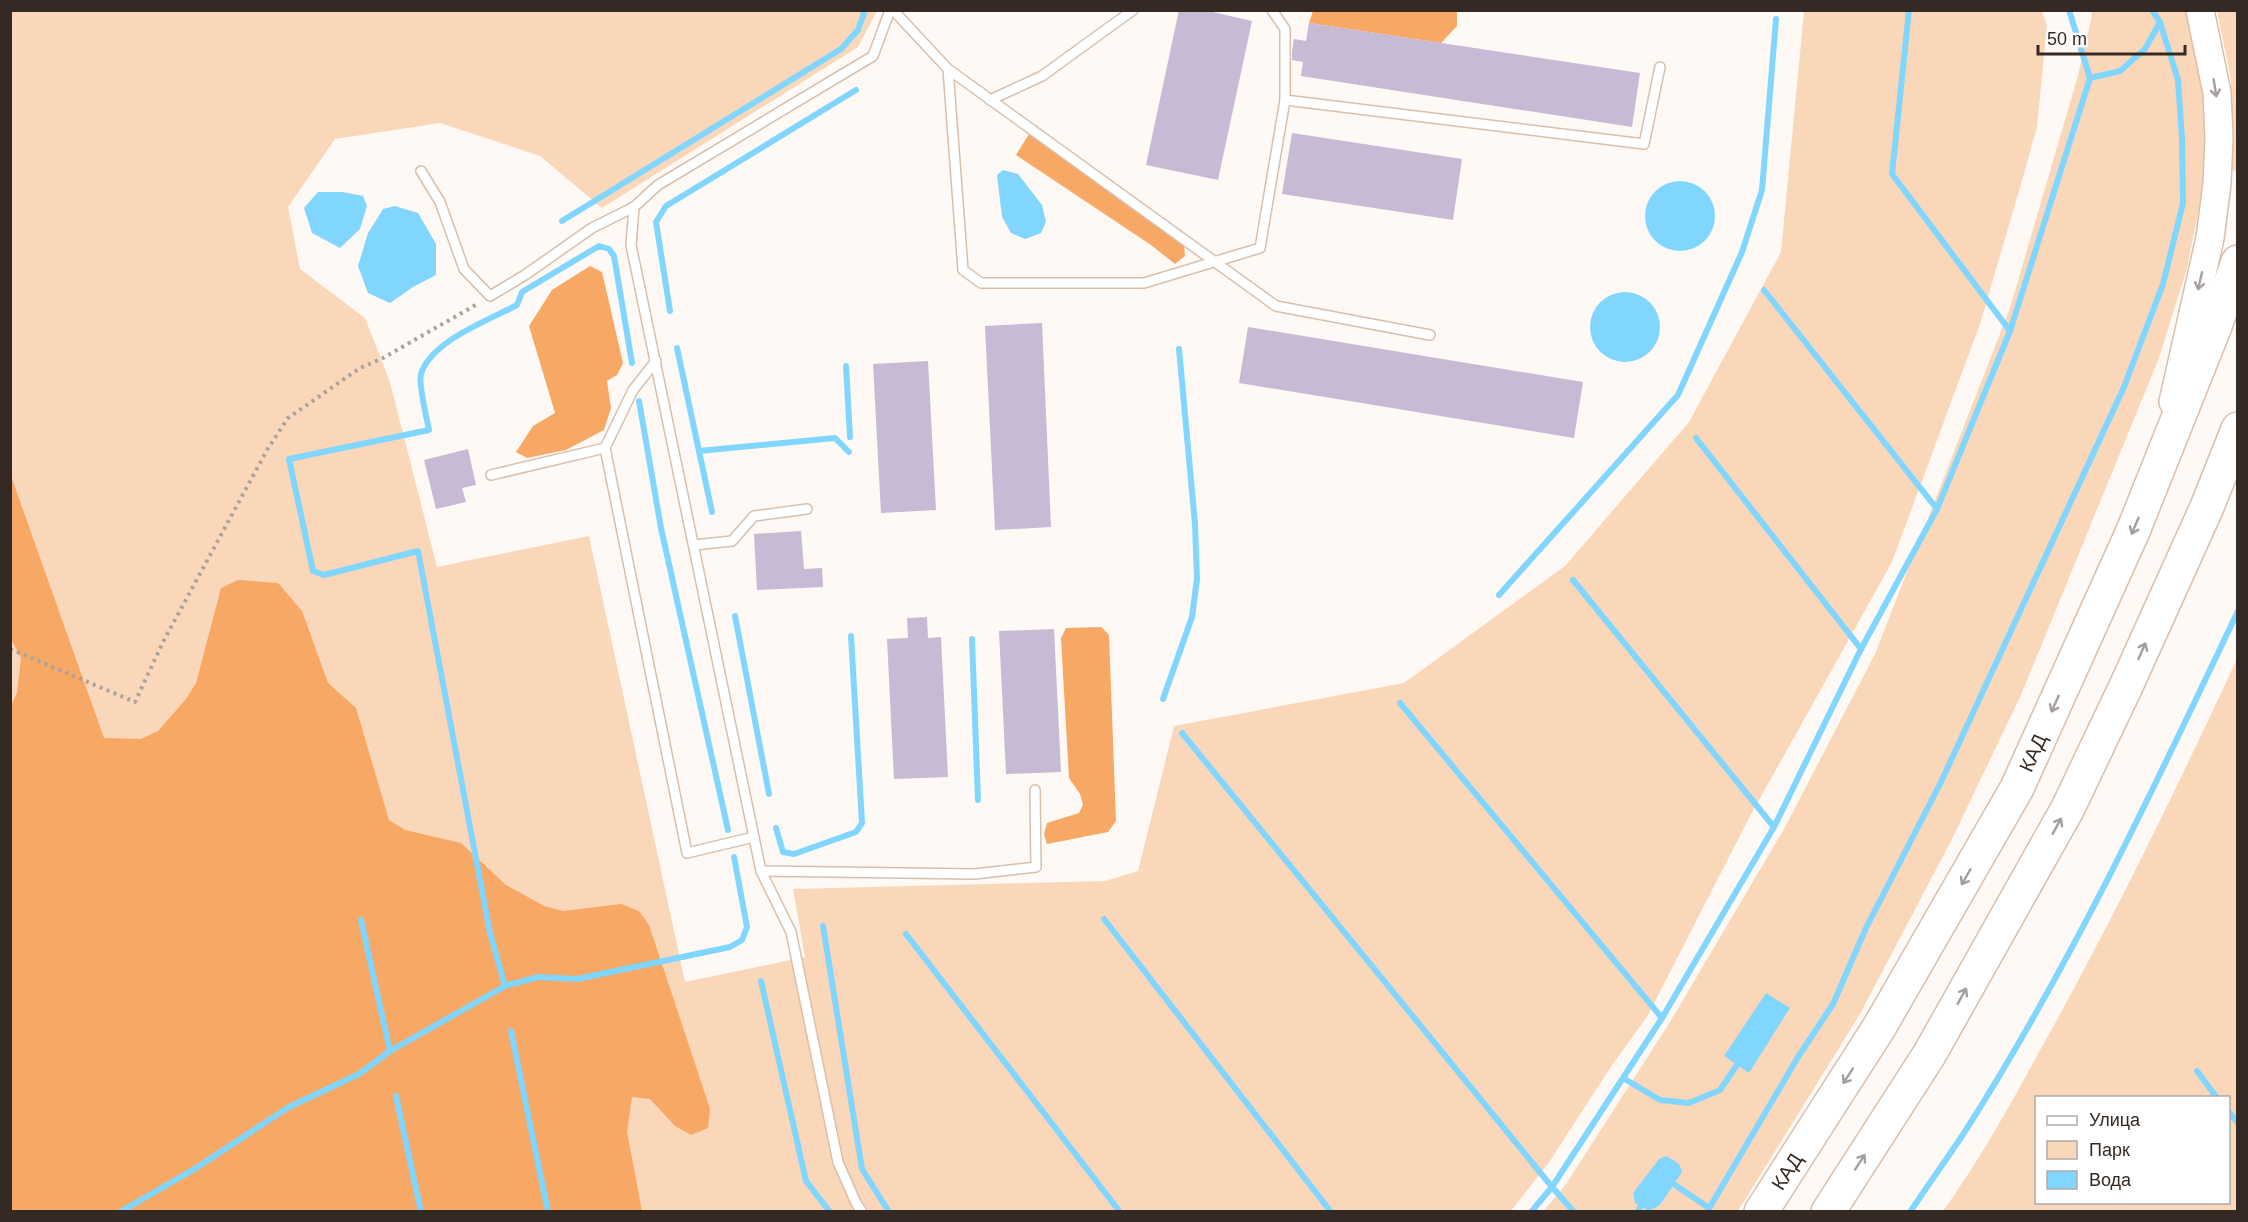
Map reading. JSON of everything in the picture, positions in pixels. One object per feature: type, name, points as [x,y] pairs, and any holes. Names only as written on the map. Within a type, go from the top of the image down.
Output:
[{"type":"highway","name":"КАД","points":[[1761,1212],[1880,1026],[2017,788],[2158,472],[2238,262]]},
{"type":"highway","points":[[1828,1212],[1929,1055],[2068,808],[2207,507],[2238,429]]},
{"type":"main road","points":[[2158,472],[2210,238],[2217,184],[2219,137],[2217,93],[2200,10]]},
{"type":"main road","points":[[2207,507],[2238,467]]},
{"type":"lane","points":[[421,171],[440,202],[464,269],[490,296],[525,275],[592,228],[634,207],[658,185],[873,56],[892,10],[948,69],[1276,306],[1430,335]]},
{"type":"lane","points":[[990,100],[1042,76],[1133,10]]},
{"type":"lane","points":[[948,69],[963,270],[981,283],[1144,283],[1260,248],[1285,100],[1285,29],[1272,10]]},
{"type":"lane","points":[[1285,100],[1644,144],[1660,67]]},
{"type":"lane","points":[[634,207],[631,245],[761,871],[791,932],[838,1162],[862,1212]]},
{"type":"lane","points":[[656,362],[633,390],[605,448],[687,853],[754,837]]},
{"type":"lane","points":[[491,476],[605,448]]},
{"type":"lane","points":[[694,545],[732,541],[754,516],[807,509]]},
{"type":"lane","points":[[761,871],[975,874],[1036,867],[1035,790]]},
{"type":"path","points":[[10,649],[135,702],[163,642],[267,450],[288,418],[360,368],[383,358],[490,296]]},
{"type":"green space","points":[[10,11],[877,11],[858,47],[602,208],[540,156],[440,123],[335,139],[288,207],[300,269],[365,318],[390,382],[437,567],[589,536],[685,982],[805,957],[793,889],[1105,881],[1138,871],[1174,726],[1404,683],[1565,566],[1689,422],[1781,252],[1804,11],[2042,11],[2047,25],[2037,127],[2023,177],[1980,324],[1892,562],[1749,818],[1647,1017],[1612,1065],[1550,1161],[1511,1211],[11,1212]]},
{"type":"green space","points":[[2090,11],[2189,11],[2204,95],[2207,167],[2187,268],[2159,358],[2021,695],[1952,839],[1860,1014],[1738,1211],[1543,1212],[1566,1184],[1670,1022],[1784,829],[1875,654],[2010,308],[2077,79],[2092,16]]},
{"type":"green space","points":[[2217,11],[2237,11],[2237,172],[2232,169],[2231,79]]},
{"type":"green space","points":[[2237,659],[2237,1211],[1943,1211],[1969,1173],[2016,1093],[2066,1004],[2142,857]]},
{"type":"shaded area","points":[[1457,10],[1457,26],[1441,43],[1309,23],[1313,11]]},
{"type":"shaded area","points":[[1029,134],[1184,245],[1185,256],[1175,264],[1151,245],[1016,155]]},
{"type":"shaded area","points":[[590,266],[602,272],[623,363],[617,375],[607,381],[611,408],[604,430],[566,450],[527,458],[516,452],[533,426],[555,413],[529,326],[552,290]]},
{"type":"shaded area","points":[[11,476],[104,738],[141,739],[158,731],[186,699],[196,683],[221,588],[238,580],[278,583],[302,611],[328,683],[356,708],[389,820],[405,830],[461,843],[506,885],[544,906],[563,911],[621,904],[639,911],[649,925],[710,1109],[708,1128],[691,1135],[675,1126],[650,1099],[632,1097],[627,1132],[642,1211],[11,1211],[10,708],[17,693],[21,658],[11,639]]},
{"type":"shaded area","points":[[1101,627],[1109,635],[1116,821],[1108,832],[1047,844],[1044,834],[1047,823],[1079,813],[1083,805],[1080,794],[1069,778],[1061,638],[1066,628]]},
{"type":"water","points":[[1003,170],[1018,174],[1042,205],[1046,222],[1041,233],[1025,239],[1011,233],[1002,217],[997,175]]},
{"type":"water","points":[[1680,181],[1693,184],[1705,191],[1712,203],[1715,216],[1712,229],[1705,241],[1693,248],[1680,251],[1667,248],[1655,241],[1648,229],[1645,216],[1648,203],[1655,191],[1667,184]]},
{"type":"water","points":[[318,192],[342,192],[363,196],[367,206],[360,229],[340,248],[312,233],[304,208]]},
{"type":"water","points":[[395,206],[418,213],[436,244],[436,275],[390,303],[368,293],[358,266],[368,233],[383,209]]},
{"type":"water","points":[[1625,292],[1638,295],[1650,302],[1657,314],[1660,327],[1657,340],[1650,352],[1638,359],[1625,362],[1612,359],[1600,352],[1593,340],[1590,327],[1593,314],[1600,302],[1612,295]]},
{"type":"water","points":[[1766,993],[1790,1008],[1749,1073],[1724,1056]]},
{"type":"water","points":[[1667,1156],[1679,1164],[1682,1172],[1660,1205],[1649,1211],[1635,1203],[1633,1193],[1659,1159]]},
{"type":"building","points":[[1179,10],[1204,10],[1252,21],[1218,180],[1146,165]]},
{"type":"building","points":[[1309,23],[1640,73],[1632,127],[1301,76],[1303,62],[1292,60],[1292,51],[1294,39],[1306,41]]},
{"type":"building","points":[[1292,133],[1462,159],[1453,220],[1282,194]]},
{"type":"building","points":[[1042,323],[1051,527],[995,530],[985,326]]},
{"type":"building","points":[[1248,327],[1583,382],[1574,438],[1239,383]]},
{"type":"building","points":[[928,361],[936,510],[881,513],[873,364]]},
{"type":"building","points":[[468,449],[476,485],[462,488],[466,502],[436,509],[424,460]]},
{"type":"building","points":[[801,531],[804,569],[822,568],[823,587],[757,590],[754,534]]},
{"type":"building","points":[[927,617],[928,638],[941,637],[948,777],[894,779],[887,639],[908,638],[907,618]]},
{"type":"building","points":[[1054,629],[1061,772],[1006,774],[999,631]]},
{"type":"waterway","points":[[562,221],[841,49],[858,30],[865,10]]},
{"type":"waterway","points":[[1909,10],[1892,174],[2010,331]]},
{"type":"waterway","points":[[1531,1212],[1552,1187],[1662,1018],[1774,827],[1861,649],[1937,509],[2010,331],[2090,78],[2069,10]]},
{"type":"waterway","points":[[1707,1212],[1798,1057],[1833,1004],[1866,928],[1940,784],[2124,387],[2163,284],[2183,203],[2182,138],[2178,80],[2160,22],[2152,10]]},
{"type":"waterway","points":[[1499,595],[1678,395],[1742,252],[1762,190],[1776,19]]},
{"type":"waterway","points":[[2090,78],[2120,71],[2145,49],[2160,22]]},
{"type":"waterway","points":[[670,311],[656,222],[666,206],[856,90]]},
{"type":"waterway","points":[[505,986],[490,933],[418,551],[324,575],[313,571],[289,459],[429,430],[420,379],[427,362],[436,352],[462,333],[517,305],[522,292],[599,246],[609,249],[614,256],[632,363]]},
{"type":"waterway","points":[[1764,290],[1937,509]]},
{"type":"waterway","points":[[677,348],[712,512]]},
{"type":"waterway","points":[[1163,699],[1192,617],[1197,579],[1195,524],[1179,349]]},
{"type":"waterway","points":[[846,366],[850,437]]},
{"type":"waterway","points":[[639,401],[661,528],[728,830]]},
{"type":"waterway","points":[[699,451],[835,438],[849,452]]},
{"type":"waterway","points":[[1696,438],[1861,649]]},
{"type":"waterway","points":[[1573,580],[1774,827]]},
{"type":"waterway","points":[[1910,1212],[1964,1133],[2003,1070],[2075,942],[2238,611]]},
{"type":"waterway","points":[[735,616],[769,794]]},
{"type":"waterway","points":[[776,828],[783,852],[794,854],[856,832],[862,823],[851,636]]},
{"type":"waterway","points":[[972,639],[978,800]]},
{"type":"waterway","points":[[1400,703],[1662,1018]]},
{"type":"waterway","points":[[1182,733],[1574,1212]]},
{"type":"waterway","points":[[120,1212],[196,1168],[289,1107],[359,1074],[390,1051],[505,986],[538,977],[577,979],[730,947],[742,940],[747,927],[734,857]]},
{"type":"waterway","points":[[1104,919],[1331,1212]]},
{"type":"waterway","points":[[361,920],[390,1051]]},
{"type":"waterway","points":[[823,926],[862,1169],[889,1212]]},
{"type":"waterway","points":[[906,934],[1120,1212]]},
{"type":"waterway","points":[[761,981],[806,1181],[830,1212]]},
{"type":"waterway","points":[[511,1031],[548,1212]]},
{"type":"waterway","points":[[1623,1078],[1660,1100],[1689,1103],[1720,1090],[1737,1065]]},
{"type":"waterway","points":[[2197,1071],[2216,1096]]},
{"type":"waterway","points":[[396,1096],[421,1212]]},
{"type":"waterway","points":[[2230,1113],[2238,1123]]},
{"type":"waterway","points":[[1675,1185],[1709,1208]]},
{"type":"waterway","points":[[1638,1212],[1640,1207]]}]
